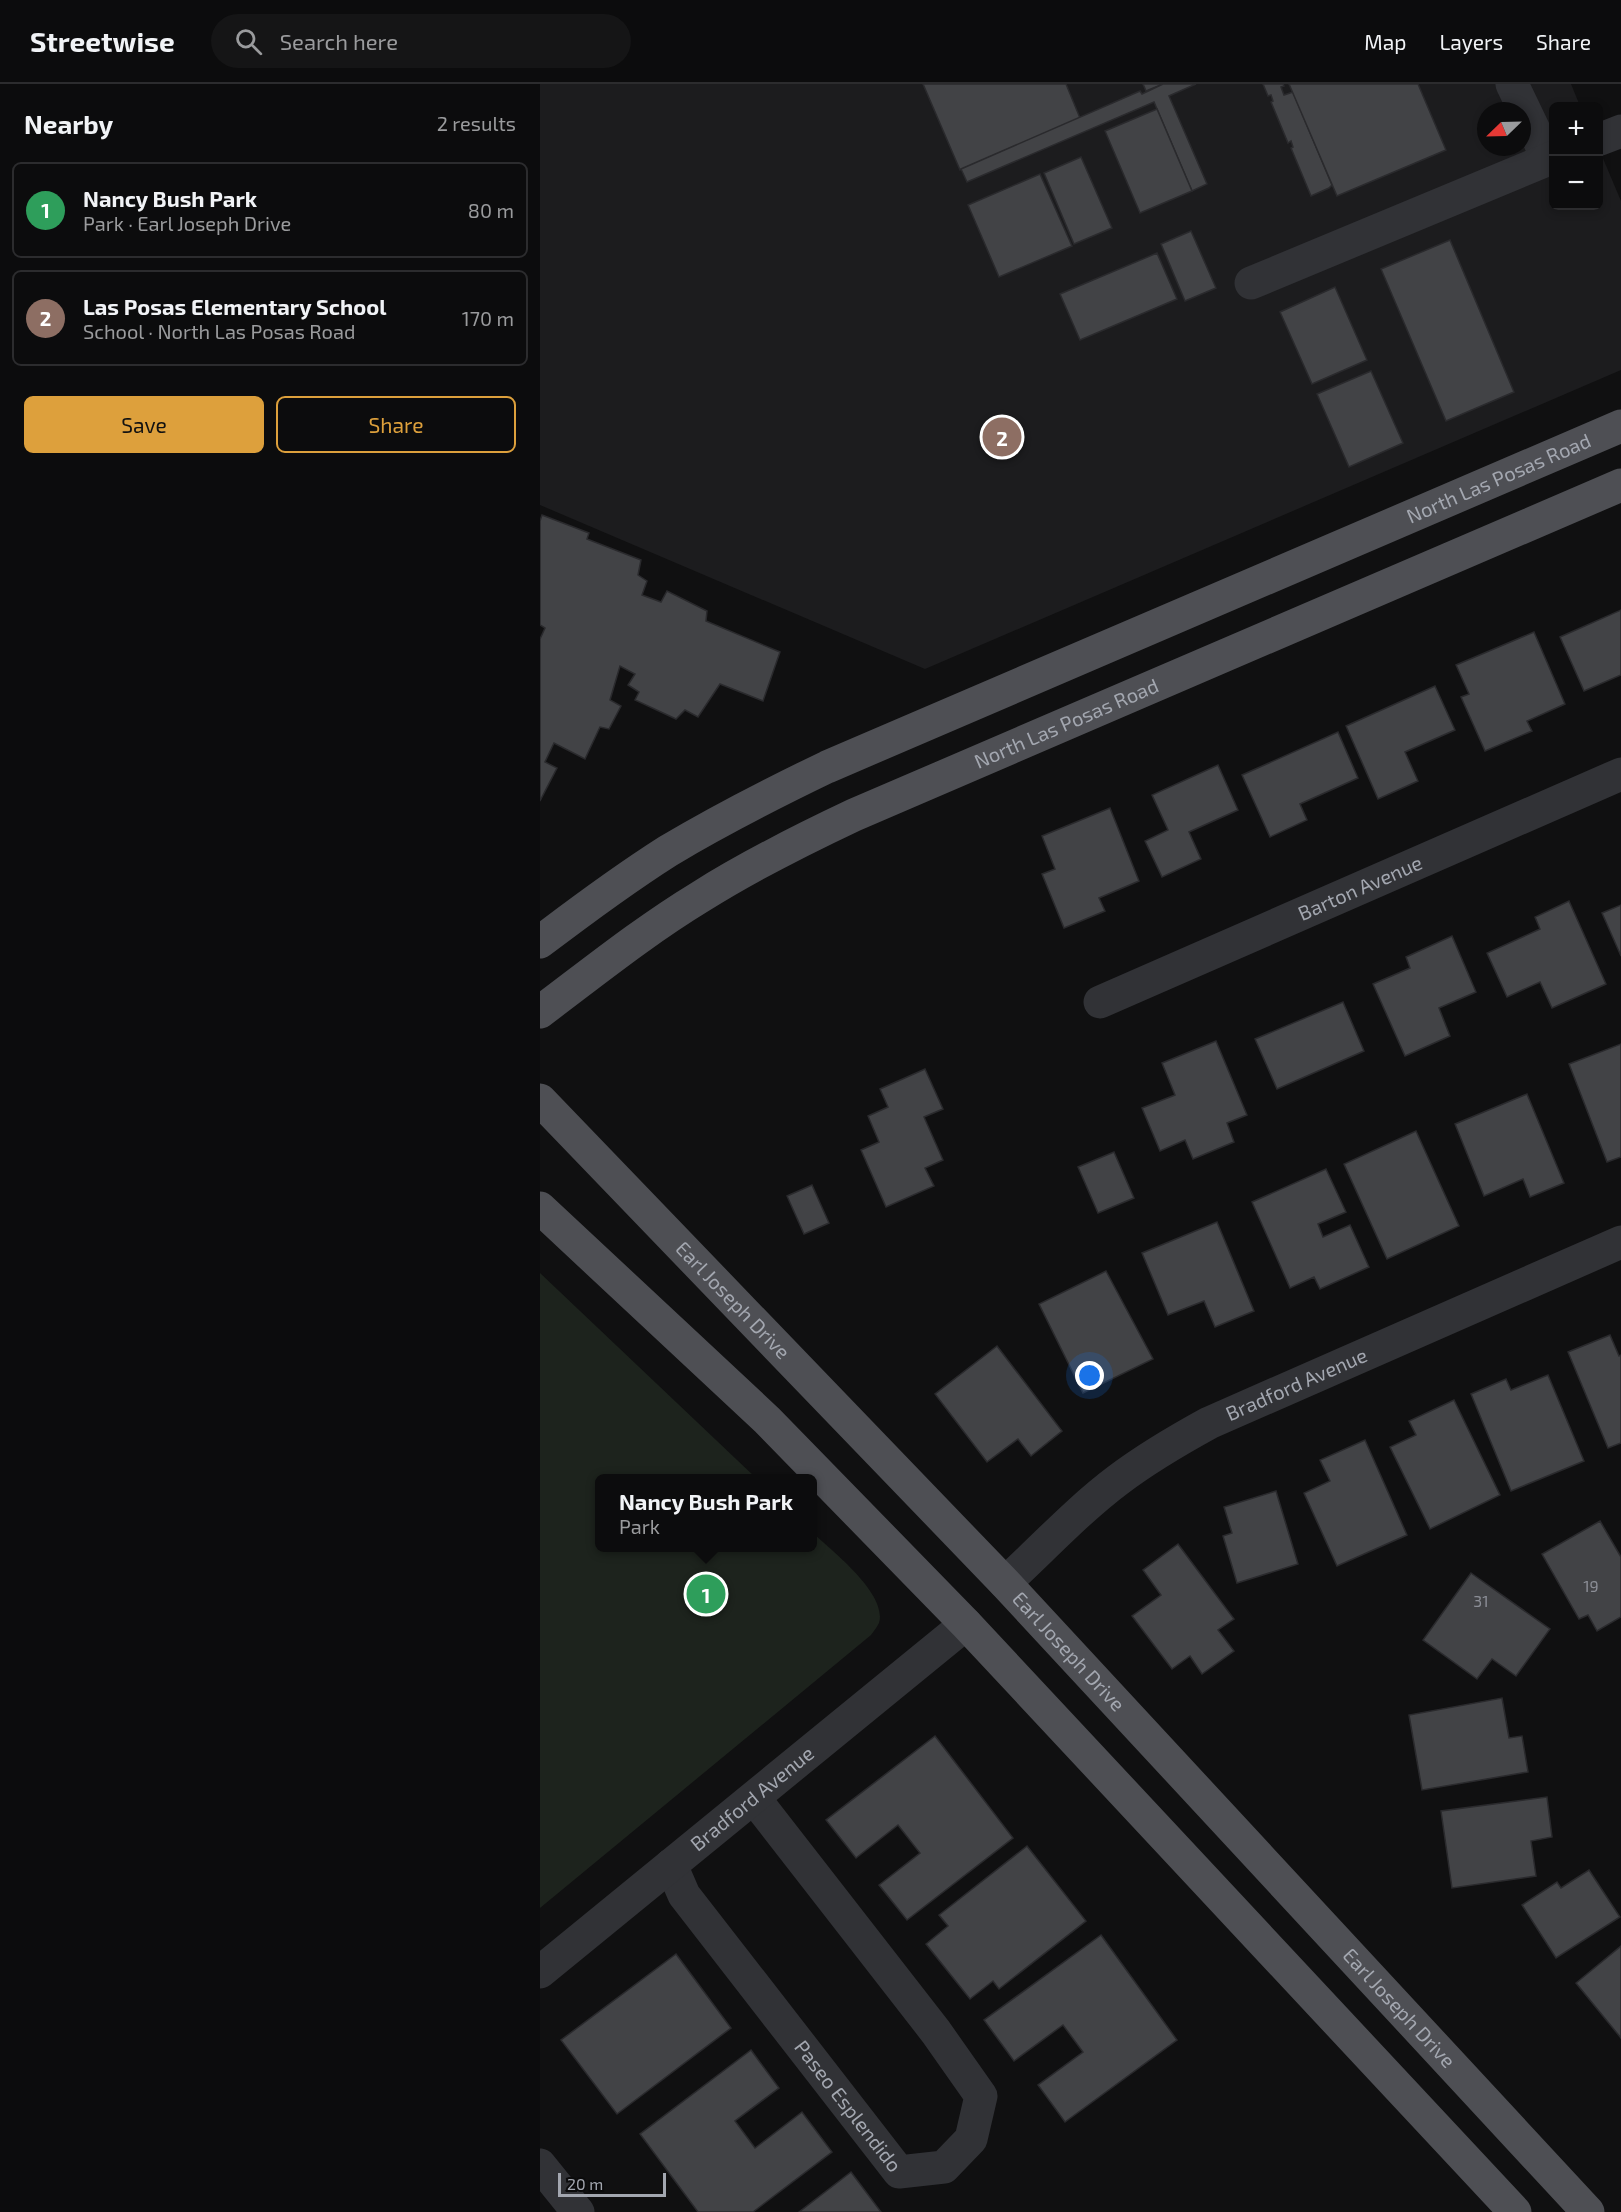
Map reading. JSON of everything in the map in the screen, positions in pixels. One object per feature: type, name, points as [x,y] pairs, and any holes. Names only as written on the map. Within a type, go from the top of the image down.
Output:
[{"type":"main road","name":"North Las Posas Road","points":[[540,942],[666,852],[791,784],[1621,426]]},
{"type":"main road","name":"North Las Posas Road","points":[[540,1012],[650,930],[699,897],[801,840],[1621,485]]},
{"type":"main road","name":"Earl Joseph Drive","points":[[540,1100],[1005,1584],[1588,2212]]},
{"type":"main road","points":[[540,1208],[766,1420],[966,1624],[1515,2212]]},
{"type":"street","points":[[1512,84],[1550,156]]},
{"type":"street","points":[[1603,138],[1621,131]]},
{"type":"street","points":[[1251,283],[1549,159]]},
{"type":"street","name":"Barton Avenue","points":[[1100,1002],[1621,774]]},
{"type":"street","name":"Bradford Avenue","points":[[1005,1584],[1118,1480],[1161,1450],[1209,1423],[1621,1242]]},
{"type":"street","name":"Bradford Avenue","points":[[540,1972],[966,1624]]},
{"type":"street","name":"Paseo Esplendido","points":[[671,1865],[684,1895],[899,2172],[944,2167],[971,2139],[981,2096],[936,2032],[754,1798]]},
{"type":"street","points":[[540,2165],[578,2212]]},
{"type":"shaded area","points":[[540,84],[1571,84],[1578,102],[1549,102],[1549,210],[1603,210],[1603,158],[1621,201],[1621,370],[925,669],[540,505]]},
{"type":"shaded area","points":[[540,1273],[752,1474],[595,1474],[595,1552],[817,1552],[817,1537],[845,1562],[867,1587],[880,1612],[879,1623],[871,1635],[540,1908]]},
{"type":"building","points":[[923,84],[1066,84],[1080,118],[960,170]]},
{"type":"building","points":[[1143,84],[1163,84],[1146,91]]},
{"type":"building","points":[[1163,84],[1196,84],[1169,96],[1207,184],[1192,191],[1154,102],[967,182],[961,169],[1140,91],[1142,94]]},
{"type":"building","points":[[1263,84],[1283,84],[1284,86],[1281,87],[1284,95],[1293,92],[1332,185],[1329,188],[1311,196],[1291,148],[1293,147],[1291,141],[1288,143],[1271,102],[1273,101],[1271,95],[1268,96]]},
{"type":"building","points":[[1289,84],[1418,84],[1446,150],[1337,196]]},
{"type":"building","points":[[1157,109],[1192,191],[1140,213],[1105,131]]},
{"type":"building","points":[[1081,157],[1112,228],[1074,244],[1044,173]]},
{"type":"building","points":[[1040,174],[1072,246],[999,277],[968,205]]},
{"type":"building","points":[[1191,231],[1216,288],[1185,301],[1161,244]]},
{"type":"building","points":[[1450,240],[1514,392],[1446,421],[1381,269]]},
{"type":"building","points":[[1157,253],[1177,299],[1080,340],[1060,294]]},
{"type":"building","points":[[1335,287],[1367,360],[1312,384],[1280,312]]},
{"type":"building","points":[[1371,371],[1403,443],[1349,467],[1317,394]]},
{"type":"building","points":[[542,515],[589,533],[587,539],[641,560],[638,575],[647,581],[642,595],[661,602],[667,591],[707,611],[706,621],[780,652],[763,701],[720,684],[698,717],[685,710],[676,719],[635,700],[639,692],[628,685],[635,674],[620,666],[610,700],[621,706],[609,729],[600,727],[585,759],[554,743],[545,762],[557,768],[540,801],[540,639],[545,628],[540,625],[540,521]]},
{"type":"building","points":[[1621,610],[1621,675],[1584,691],[1560,637]]},
{"type":"building","points":[[1534,632],[1565,704],[1527,721],[1532,731],[1485,751],[1461,697],[1469,694],[1456,665]]},
{"type":"building","points":[[1435,686],[1455,730],[1405,752],[1418,781],[1378,799],[1346,726]]},
{"type":"building","points":[[1338,732],[1358,778],[1300,804],[1307,820],[1270,837],[1242,775]]},
{"type":"building","points":[[1218,765],[1238,810],[1189,832],[1201,859],[1162,877],[1145,841],[1168,830],[1152,795]]},
{"type":"building","points":[[1110,808],[1139,881],[1099,898],[1105,911],[1064,928],[1042,874],[1055,869],[1042,836]]},
{"type":"building","points":[[1569,901],[1606,984],[1552,1008],[1540,982],[1507,997],[1487,953],[1540,929],[1535,917]]},
{"type":"building","points":[[1621,905],[1621,956],[1602,913]]},
{"type":"building","points":[[1452,936],[1476,992],[1439,1008],[1450,1036],[1405,1056],[1373,984],[1410,968],[1406,957]]},
{"type":"building","points":[[1343,1002],[1364,1051],[1277,1089],[1255,1039]]},
{"type":"building","points":[[1216,1041],[1247,1115],[1227,1123],[1234,1142],[1193,1159],[1185,1140],[1160,1151],[1142,1108],[1175,1095],[1162,1063]]},
{"type":"building","points":[[1621,1044],[1621,1157],[1607,1162],[1569,1064]]},
{"type":"building","points":[[925,1069],[943,1109],[924,1117],[943,1160],[925,1168],[934,1186],[886,1207],[861,1150],[879,1142],[868,1116],[888,1107],[880,1089]]},
{"type":"building","points":[[1527,1094],[1564,1183],[1530,1197],[1523,1179],[1484,1196],[1455,1124]]},
{"type":"building","points":[[1416,1131],[1459,1226],[1387,1259],[1344,1164]]},
{"type":"building","points":[[1114,1152],[1134,1198],[1098,1213],[1078,1167]]},
{"type":"building","points":[[1326,1169],[1346,1212],[1318,1224],[1323,1237],[1350,1225],[1369,1267],[1320,1289],[1314,1277],[1290,1288],[1252,1202]]},
{"type":"building","points":[[812,1185],[829,1223],[804,1234],[787,1196]]},
{"type":"building","points":[[1217,1222],[1254,1311],[1215,1327],[1204,1301],[1168,1315],[1142,1253]]},
{"type":"building","points":[[1106,1271],[1153,1359],[1083,1393],[1039,1304]]},
{"type":"building","points":[[1610,1335],[1619,1356],[1621,1355],[1621,1443],[1608,1448],[1568,1352]]},
{"type":"building","points":[[997,1346],[1062,1431],[1031,1456],[1018,1439],[987,1462],[935,1394]]},
{"type":"building","points":[[1548,1375],[1584,1461],[1511,1491],[1471,1394],[1506,1379],[1511,1390]]},
{"type":"building","points":[[1454,1400],[1500,1495],[1430,1529],[1390,1447],[1416,1435],[1409,1421]]},
{"type":"building","points":[[1365,1440],[1407,1535],[1337,1566],[1304,1493],[1330,1481],[1320,1460]]},
{"type":"building","points":[[1276,1491],[1298,1564],[1237,1583],[1223,1536],[1232,1533],[1224,1507]]},
{"type":"building","points":[[1600,1521],[1621,1557],[1621,1617],[1597,1631],[1588,1615],[1579,1619],[1542,1554]]},
{"type":"building","points":[[1178,1544],[1234,1619],[1218,1630],[1234,1651],[1202,1674],[1190,1656],[1172,1669],[1132,1616],[1161,1595],[1143,1570]]},
{"type":"building","points":[[1471,1573],[1550,1629],[1516,1676],[1492,1659],[1477,1679],[1423,1640]]},
{"type":"building","points":[[1502,1698],[1509,1738],[1522,1736],[1528,1772],[1422,1790],[1409,1715]]},
{"type":"building","points":[[935,1736],[1013,1838],[907,1920],[879,1885],[920,1853],[898,1825],[856,1858],[826,1820]]},
{"type":"building","points":[[1547,1797],[1552,1837],[1531,1841],[1536,1876],[1452,1888],[1441,1811]]},
{"type":"building","points":[[1027,1846],[1086,1921],[999,1989],[993,1981],[970,1999],[926,1944],[948,1926],[939,1915]]},
{"type":"building","points":[[1589,1870],[1620,1917],[1556,1958],[1522,1905],[1557,1882],[1561,1888]]},
{"type":"building","points":[[1101,1935],[1177,2040],[1065,2122],[1038,2085],[1083,2052],[1063,2025],[1014,2061],[984,2020]]},
{"type":"building","points":[[1621,1946],[1621,2038],[1576,1983]]},
{"type":"building","points":[[676,1954],[731,2028],[617,2114],[561,2040]]},
{"type":"building","points":[[751,2050],[779,2088],[735,2121],[755,2148],[802,2112],[832,2152],[753,2212],[698,2212],[640,2134]]},
{"type":"building","points":[[851,2172],[881,2212],[799,2212]]},
{"type":"place","name":"Las Posas Elementary School","points":[[1002,437]]},
{"type":"place","name":"Nancy Bush Park","points":[[706,1594]]}]
